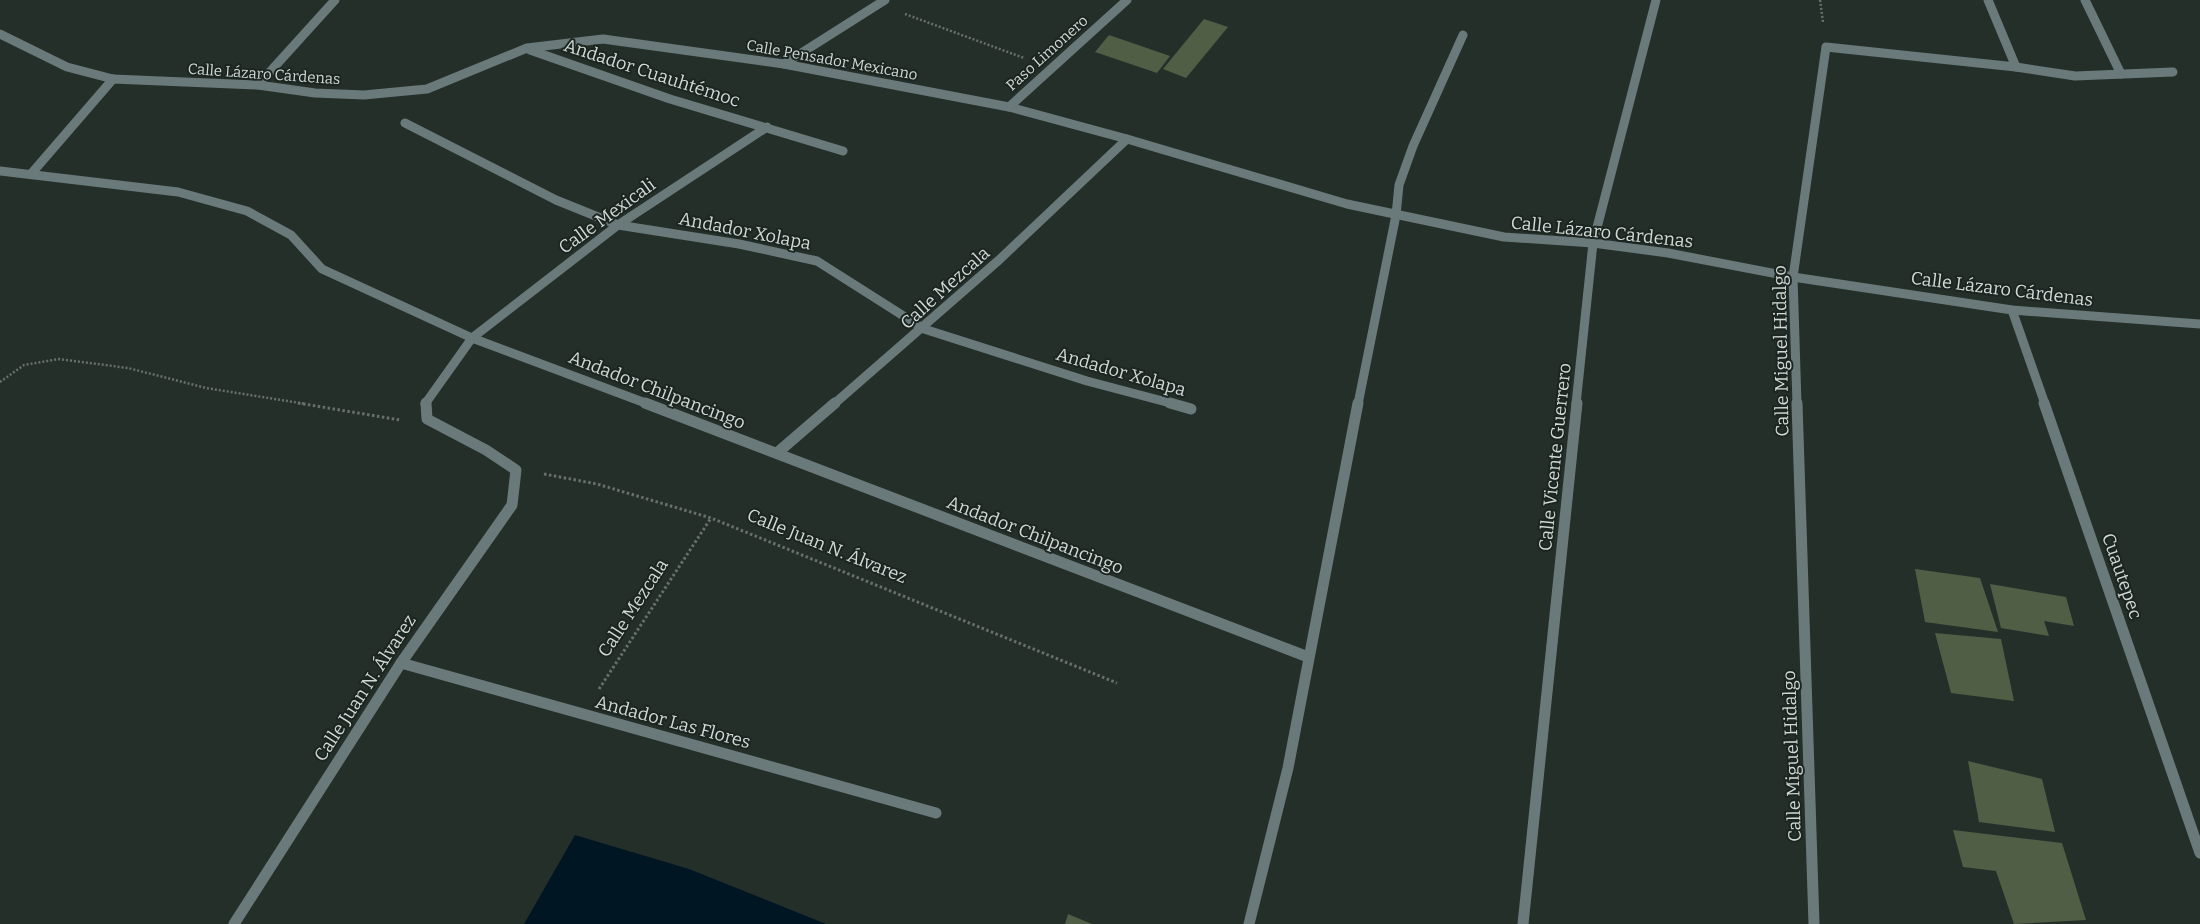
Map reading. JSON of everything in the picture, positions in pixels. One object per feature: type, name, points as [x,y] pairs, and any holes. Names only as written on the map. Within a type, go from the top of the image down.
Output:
[{"type":"street","points":[[258,85],[335,0]]},
{"type":"street","points":[[784,64],[885,0]]},
{"type":"street","name":"Paso Limonero","points":[[1008,107],[1127,0]]},
{"type":"street","name":"Calle Vicente Guerrero","points":[[1523,924],[1593,243],[1656,0]]},
{"type":"street","points":[[1988,0],[2016,66]]},
{"type":"street","points":[[2085,0],[2121,74]]},
{"type":"street","name":"Calle Lázaro Cárdenas","points":[[0,34],[67,67],[113,79],[258,85],[315,93],[364,95],[427,89],[527,48]]},
{"type":"street","points":[[1250,924],[1288,768],[1308,657],[1396,215],[1399,184],[1413,146],[1463,35]]},
{"type":"street","name":"Calle Pensador Mexicano","points":[[527,48],[603,40],[784,64],[1008,107],[1127,139]]},
{"type":"street","name":"Calle Miguel Hidalgo","points":[[1814,924],[1793,277],[1826,47],[2016,66],[2076,76],[2173,72]]},
{"type":"street","name":"Andador Cuauhtémoc","points":[[527,48],[670,99],[844,151]]},
{"type":"street","points":[[31,174],[113,79]]},
{"type":"street","name":"Andador Xolapa","points":[[405,123],[556,200],[618,225],[739,244],[817,261],[924,329],[1087,381],[1191,409]]},
{"type":"street","name":"Calle Mexicali","points":[[472,338],[618,225],[767,127]]},
{"type":"street","name":"Calle Lázaro Cárdenas","points":[[1127,139],[1347,204],[1504,237],[1593,243],[1668,253],[1793,277],[2012,310],[2200,324]]},
{"type":"street","name":"Calle Mezcala","points":[[777,453],[924,329],[1050,216],[1127,139]]},
{"type":"street","name":"Andador Chilpancingo","points":[[0,172],[178,192],[247,211],[291,235],[322,269],[472,338],[1308,657]]},
{"type":"street","name":"Cuautepec","points":[[2012,310],[2200,853]]},
{"type":"street","points":[[472,338],[426,404],[427,419],[486,450],[516,470]]},
{"type":"street","name":"Calle Juan N. Álvarez","points":[[234,924],[401,663],[512,506],[516,470]]},
{"type":"street","name":"Andador Las Flores","points":[[401,663],[936,813]]},
{"type":"path","points":[[878,6],[1050,68]]},
{"type":"path","points":[[0,382],[24,365],[58,358],[128,368],[206,388],[310,404],[360,415],[403,420],[426,412]]},
{"type":"path","name":"Calle Juan N. Álvarez","points":[[516,470],[569,477],[711,518],[1117,683]]},
{"type":"path","name":"Calle Mezcala","points":[[582,715],[711,518]]},
{"type":"water","points":[[575,835],[689,869],[826,924],[524,924]]},
{"type":"building","points":[[1204,19],[1228,27],[1186,78],[1163,69]]},
{"type":"building","points":[[1109,35],[1170,56],[1157,73],[1095,52]]},
{"type":"building","points":[[1915,569],[1980,578],[1998,632],[1925,622]]},
{"type":"building","points":[[1990,584],[2066,597],[2074,626],[2044,621],[2049,636],[2001,628]]},
{"type":"building","points":[[1935,633],[2001,639],[2014,701],[1951,693]]},
{"type":"building","points":[[1968,761],[2042,779],[2055,832],[1979,822]]},
{"type":"building","points":[[1953,830],[2062,843],[2086,920],[2014,924],[1996,871],[1963,867]]},
{"type":"building","points":[[1068,914],[1092,924],[1065,924]]}]
